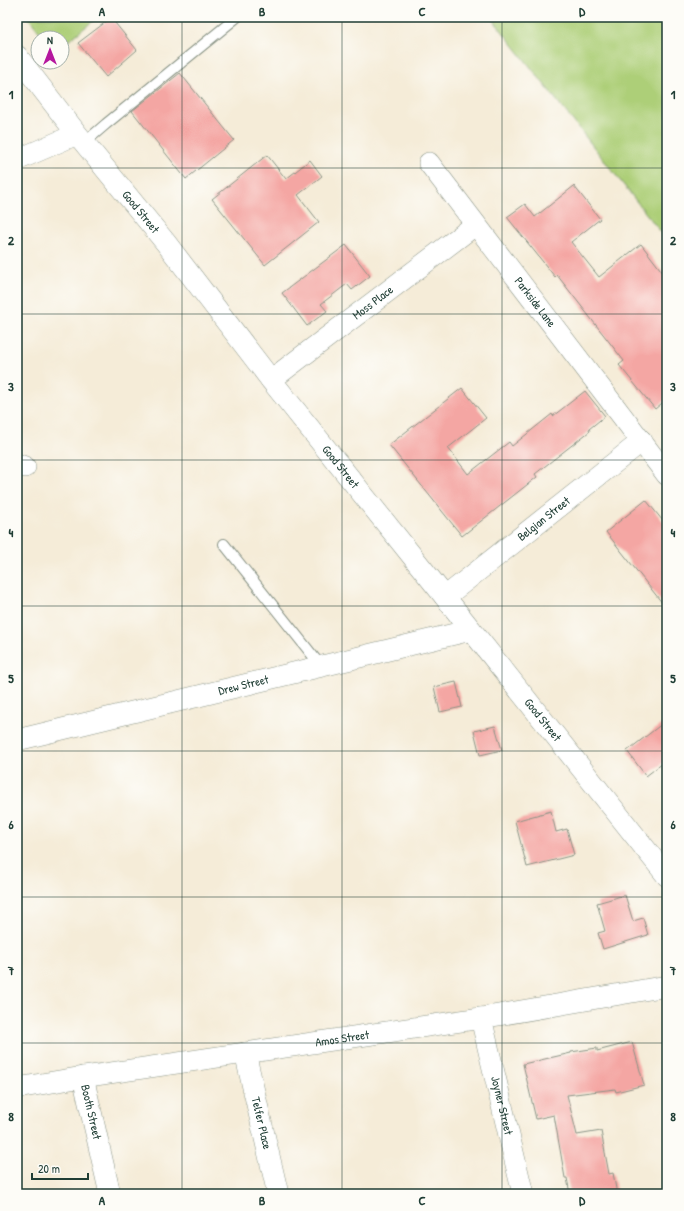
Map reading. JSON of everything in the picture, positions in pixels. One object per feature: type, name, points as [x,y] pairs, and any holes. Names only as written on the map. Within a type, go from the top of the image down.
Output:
[{"type":"street","name":"Good Street","points":[[17,56],[80,138],[166,243],[271,380],[667,876]]},
{"type":"street","points":[[17,160],[80,138]]},
{"type":"street","name":"Parkside Lane","points":[[429,163],[667,475]]},
{"type":"street","name":"Moss Place","points":[[271,380],[475,225]]},
{"type":"street","name":"Belgian Street","points":[[445,597],[642,441]]},
{"type":"street","name":"Drew Street","points":[[17,740],[471,630]]},
{"type":"street","name":"Amos Street","points":[[17,1088],[244,1052],[481,1018],[667,986]]},
{"type":"street","name":"Joyner Street","points":[[481,1018],[523,1194]]},
{"type":"street","name":"Telfer Place","points":[[244,1052],[278,1194]]},
{"type":"street","name":"Booth Street","points":[[83,1077],[110,1194]]},
{"type":"lane","points":[[80,138],[106,124],[237,17]]},
{"type":"lane","points":[[224,544],[321,666]]},
{"type":"green space","points":[[28,17],[98,17],[70,40],[70,30],[38,30]]},
{"type":"green space","points":[[491,17],[667,17],[667,240],[648,216]]},
{"type":"building","points":[[111,18],[137,50],[106,77],[78,43]]},
{"type":"building","points":[[180,73],[234,140],[186,179],[132,111]]},
{"type":"building","points":[[267,155],[286,179],[310,160],[322,176],[298,195],[319,222],[265,265],[212,199]]},
{"type":"building","points":[[574,186],[600,219],[571,242],[599,277],[641,244],[667,278],[667,399],[655,409],[619,365],[624,361],[557,275],[555,277],[507,217],[525,204],[535,217]]},
{"type":"building","points":[[346,245],[370,276],[352,290],[347,284],[321,304],[327,311],[307,326],[282,293]]},
{"type":"building","points":[[462,388],[486,418],[448,448],[468,474],[509,442],[512,446],[552,414],[553,416],[585,391],[605,416],[589,429],[590,431],[535,474],[537,477],[462,536],[389,445]]},
{"type":"building","points":[[646,500],[667,526],[667,609],[606,532]]},
{"type":"building","points":[[456,682],[462,707],[440,712],[434,687]]},
{"type":"building","points":[[667,720],[667,760],[646,776],[627,751]]},
{"type":"building","points":[[495,726],[502,750],[480,755],[474,731]]},
{"type":"building","points":[[551,811],[556,832],[567,829],[574,855],[527,867],[515,821]]},
{"type":"building","points":[[625,895],[633,921],[643,918],[648,935],[603,949],[598,933],[605,931],[597,903]]},
{"type":"building","points":[[632,1042],[644,1085],[616,1092],[615,1089],[567,1095],[577,1135],[601,1131],[609,1174],[613,1173],[617,1194],[570,1194],[567,1178],[565,1178],[554,1115],[536,1119],[523,1064],[571,1052],[597,1048],[597,1051]]}]
